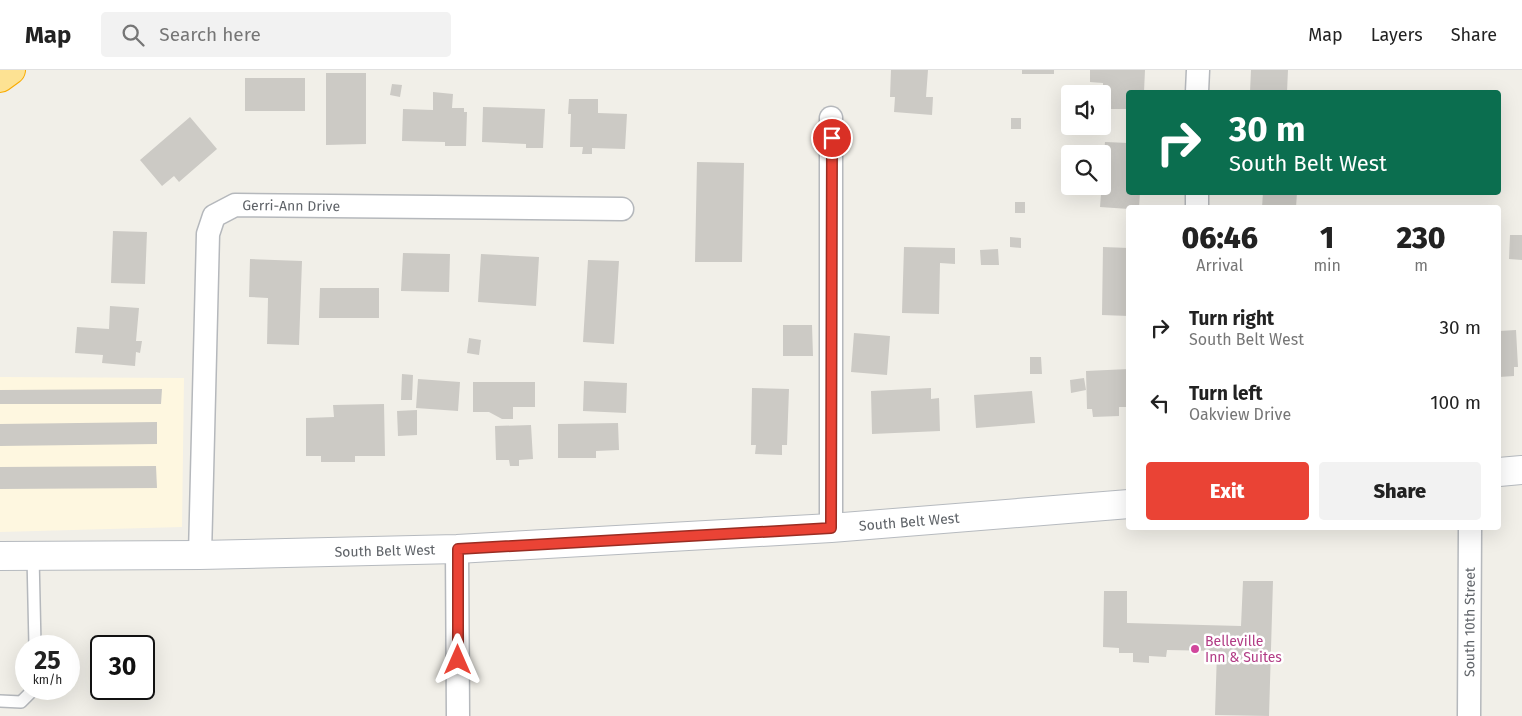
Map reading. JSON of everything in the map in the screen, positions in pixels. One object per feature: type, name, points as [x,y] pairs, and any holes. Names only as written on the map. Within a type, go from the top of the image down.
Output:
[{"type":"highway","points":[[0,78],[10,70]]},
{"type":"main road","points":[[1501,472],[1522,470]]},
{"type":"main road","name":"South Belt West","points":[[0,556],[200,555],[458,549],[831,528],[1126,504]]},
{"type":"street","points":[[1198,70],[1198,90]]},
{"type":"street","points":[[831,528],[832,118]]},
{"type":"street","name":"Gerri-Ann Drive","points":[[200,555],[208,234],[214,216],[235,205],[622,209]]},
{"type":"street","name":"South 10th Street","points":[[1468,716],[1470,530]]},
{"type":"street","points":[[458,549],[458,716]]},
{"type":"lane","points":[[33,556],[35,635]]},
{"type":"lane","points":[[0,701],[21,702],[23,700]]},
{"type":"shaded area","points":[[0,377],[184,378],[182,527],[0,532]]},
{"type":"building","points":[[891,70],[928,70],[926,97],[933,97],[932,115],[894,112],[895,97],[890,97]]},
{"type":"building","points":[[1022,70],[1054,70],[1054,74],[1022,74]]},
{"type":"building","points":[[1090,70],[1145,70],[1144,90],[1126,90],[1126,109],[1111,109],[1111,85],[1103,85],[1103,83],[1090,82]]},
{"type":"building","points":[[1251,70],[1288,70],[1287,90],[1250,90]]},
{"type":"building","points":[[326,73],[366,73],[366,144],[326,145]]},
{"type":"building","points":[[245,78],[305,78],[305,111],[245,111]]},
{"type":"building","points":[[392,84],[402,85],[400,97],[390,95]]},
{"type":"building","points":[[433,92],[453,94],[452,108],[464,108],[464,112],[467,112],[466,146],[445,146],[445,142],[402,141],[403,109],[433,110]]},
{"type":"building","points":[[569,99],[598,99],[598,113],[627,114],[625,149],[592,148],[592,154],[582,154],[583,147],[570,147],[571,114],[568,114]]},
{"type":"building","points":[[483,107],[545,109],[543,148],[526,148],[526,144],[482,142]]},
{"type":"building","points":[[190,117],[217,149],[179,182],[174,176],[162,186],[140,160]]},
{"type":"building","points":[[1011,118],[1021,118],[1021,129],[1011,129]]},
{"type":"building","points":[[1105,142],[1126,143],[1126,195],[1140,195],[1139,205],[1126,205],[1126,209],[1100,207],[1101,195],[1111,195],[1111,145],[1105,145]]},
{"type":"building","points":[[697,162],[744,163],[742,262],[695,262]]},
{"type":"building","points":[[1263,195],[1297,195],[1296,205],[1262,205]]},
{"type":"building","points":[[1015,202],[1025,202],[1025,213],[1015,213]]},
{"type":"building","points":[[113,231],[147,232],[145,284],[111,283]]},
{"type":"building","points":[[1510,235],[1522,235],[1522,260],[1509,259]]},
{"type":"building","points":[[1010,237],[1021,238],[1021,248],[1010,247]]},
{"type":"building","points":[[904,247],[955,248],[955,264],[940,263],[939,314],[902,313]]},
{"type":"building","points":[[1103,247],[1126,248],[1126,316],[1102,315]]},
{"type":"building","points":[[998,249],[999,265],[981,265],[980,250]]},
{"type":"building","points":[[403,253],[450,254],[449,292],[401,291]]},
{"type":"building","points":[[481,254],[539,257],[536,306],[478,302]]},
{"type":"building","points":[[250,259],[302,261],[299,345],[267,344],[268,298],[249,297]]},
{"type":"building","points":[[588,260],[619,261],[614,344],[583,342]]},
{"type":"building","points":[[320,288],[379,288],[379,318],[319,318]]},
{"type":"building","points":[[110,306],[139,308],[136,341],[142,341],[140,353],[136,352],[135,366],[102,363],[103,355],[75,353],[77,327],[109,329]]},
{"type":"building","points":[[783,325],[812,325],[813,356],[783,356]]},
{"type":"building","points":[[1516,330],[1518,367],[1514,367],[1514,376],[1501,377],[1501,331]]},
{"type":"building","points":[[854,333],[890,336],[887,375],[851,372]]},
{"type":"building","points":[[469,338],[481,340],[479,355],[467,353]]},
{"type":"building","points":[[1030,357],[1041,357],[1042,374],[1030,374]]},
{"type":"building","points":[[1126,369],[1126,407],[1119,407],[1119,416],[1093,417],[1092,409],[1087,409],[1086,371]]},
{"type":"building","points":[[402,374],[413,375],[412,400],[401,400]]},
{"type":"building","points":[[1084,378],[1086,390],[1071,393],[1070,380]]},
{"type":"building","points":[[418,379],[460,382],[458,411],[416,408]]},
{"type":"building","points":[[584,381],[627,383],[626,413],[583,411]]},
{"type":"building","points":[[473,382],[535,382],[535,407],[513,407],[513,419],[502,419],[489,412],[473,412]]},
{"type":"building","points":[[752,388],[789,389],[787,445],[782,445],[782,455],[755,454],[756,445],[751,445]]},
{"type":"building","points":[[931,388],[931,399],[939,398],[940,431],[872,434],[871,391]]},
{"type":"building","points":[[162,389],[161,404],[0,404],[0,390]]},
{"type":"building","points":[[1032,391],[1035,423],[976,428],[974,395]]},
{"type":"building","points":[[384,404],[385,456],[355,456],[355,462],[321,462],[321,456],[306,456],[306,418],[334,417],[333,405]]},
{"type":"building","points":[[417,410],[417,435],[398,436],[397,411]]},
{"type":"building","points":[[157,422],[157,444],[0,446],[0,424]]},
{"type":"building","points":[[618,423],[619,450],[596,451],[596,458],[558,458],[558,424]]},
{"type":"building","points":[[531,425],[533,459],[519,460],[519,466],[510,466],[509,460],[496,460],[495,426]]},
{"type":"building","points":[[156,466],[157,488],[0,489],[0,467]]},
{"type":"building","name":"Belleville Inn & Suites","points":[[1243,581],[1273,581],[1269,716],[1215,715],[1217,651],[1167,650],[1166,657],[1149,656],[1149,663],[1133,662],[1133,653],[1119,653],[1119,648],[1103,647],[1104,591],[1127,591],[1127,623],[1241,626]]},
{"type":"place","name":"Belleville Inn & Suites","points":[[1195,649]]},
{"type":"route","points":[[458,660],[458,549],[831,528],[832,138]]}]
